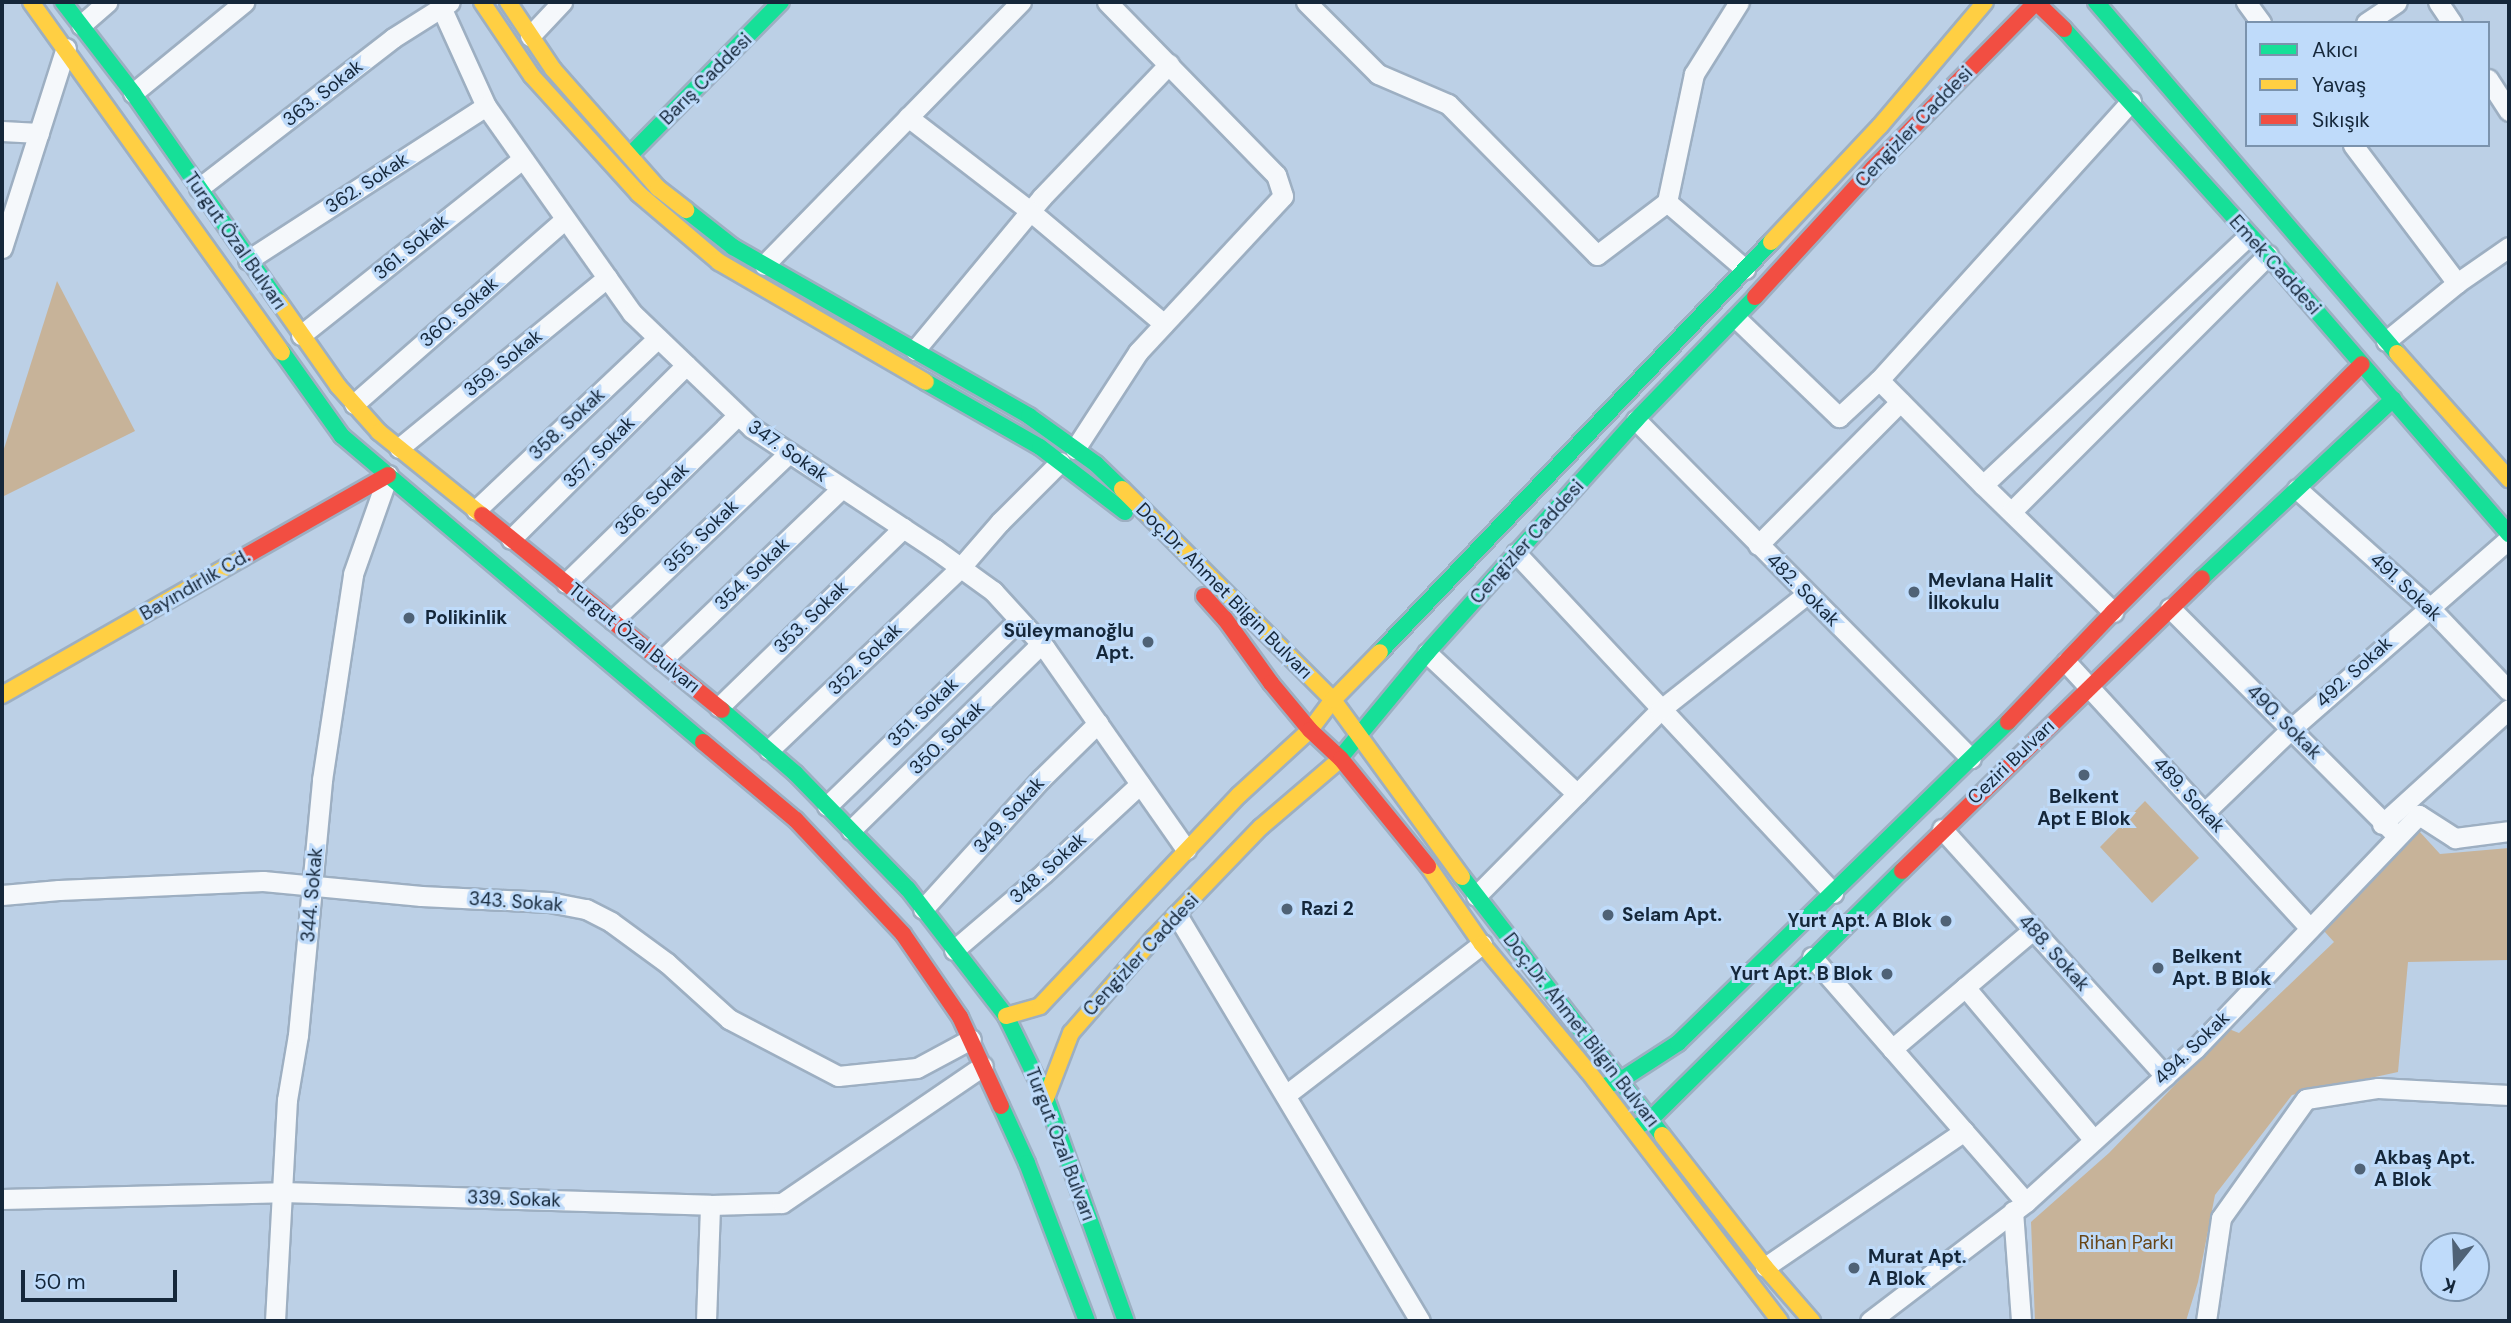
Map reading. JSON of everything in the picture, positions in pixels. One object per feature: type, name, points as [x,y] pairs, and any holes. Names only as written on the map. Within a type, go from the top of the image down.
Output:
[{"type":"main road","name":"Turgut Özal Bulvarı","points":[[31,2],[342,436],[796,820],[903,934],[960,1017],[971,1039],[1027,1163],[1087,1321]]},
{"type":"main road","name":"Turgut Özal Bulvarı","points":[[63,2],[133,93],[301,335],[354,404],[399,448],[769,750],[851,830],[923,909],[1006,1016],[1046,1098],[1126,1321]]},
{"type":"main road","name":"Doç.Dr. Ahmet Bilgin Bulvarı","points":[[482,2],[532,76],[639,194],[719,262],[1040,447],[1128,514],[1225,619],[1271,683],[1310,730],[1341,759],[1444,886],[1482,944],[1601,1088],[1780,1321]]},
{"type":"main road","name":"Doç.Dr. Ahmet Bilgin Bulvarı","points":[[508,2],[553,69],[658,188],[733,247],[1029,416],[1097,464],[1333,699],[1359,740],[1476,896],[1765,1267],[1812,1321]]},
{"type":"main road","name":"Barış Caddesi","points":[[629,155],[781,2]]},
{"type":"main road","name":"Cengizler Caddesi","points":[[1006,1016],[1040,1006],[1186,849],[1239,795],[1310,730],[1333,699],[1880,126],[1985,2]]},
{"type":"main road","name":"Cengizler Caddesi","points":[[1046,1098],[1071,1033],[1177,915],[1261,827],[1341,759],[1359,740],[1427,653],[1636,420],[1736,318],[1873,168],[2036,2]]},
{"type":"main road","name":"Emek Caddesi","points":[[2036,2],[2131,101],[2248,236],[2268,255],[2509,536]]},
{"type":"main road","name":"Emek Caddesi","points":[[2096,2],[2386,341],[2509,479]]},
{"type":"main road","name":"Ceziri Bulvarı","points":[[1601,1088],[1621,1080],[1678,1043],[1971,758],[2113,612],[2362,365]]},
{"type":"main road","name":"Ceziri Bulvarı","points":[[1633,1129],[1651,1119],[2088,687],[2393,399]]},
{"type":"main road","name":"Bayındırlık Cd.","points":[[2,695],[388,475]]},
{"type":"street","points":[[81,25],[107,2]]},
{"type":"street","points":[[133,93],[244,2]]},
{"type":"street","points":[[530,36],[562,2]]},
{"type":"street","points":[[764,264],[1021,2]]},
{"type":"street","points":[[1076,449],[1138,352],[1283,196],[1276,175],[1107,2]]},
{"type":"street","points":[[1306,2],[1378,74],[1448,104],[1597,255],[1667,202],[1694,74],[1740,2]]},
{"type":"street","points":[[2246,2],[2260,21]]},
{"type":"street","points":[[2369,21],[2397,2]]},
{"type":"street","points":[[2438,2],[2451,21]]},
{"type":"street","name":"347. Sokak","points":[[446,4],[486,106],[632,313],[738,415],[789,453],[993,591],[1041,644],[1186,849]]},
{"type":"street","name":"363. Sokak","points":[[199,188],[393,38],[446,4]]},
{"type":"street","points":[[2,248],[66,48]]},
{"type":"street","points":[[915,350],[1030,211],[1169,64]]},
{"type":"street","points":[[2490,82],[2509,111]]},
{"type":"street","points":[[1736,318],[1839,417],[1878,380],[2131,101]]},
{"type":"street","name":"362. Sokak","points":[[248,260],[486,106]]},
{"type":"street","points":[[908,117],[1030,211],[1164,324]]},
{"type":"street","points":[[2,131],[39,132]]},
{"type":"street","points":[[2355,147],[2457,283]]},
{"type":"street","name":"361. Sokak","points":[[301,335],[522,159]]},
{"type":"street","points":[[1667,202],[1745,269]]},
{"type":"street","name":"360. Sokak","points":[[354,404],[564,220]]},
{"type":"street","points":[[1983,485],[2248,236]]},
{"type":"street","points":[[2386,341],[2457,283],[2509,247]]},
{"type":"street","points":[[2012,511],[2268,255]]},
{"type":"street","name":"359. Sokak","points":[[399,448],[607,278]]},
{"type":"street","name":"358. Sokak","points":[[476,510],[658,338]]},
{"type":"street","name":"357. Sokak","points":[[512,539],[686,365]]},
{"type":"street","points":[[1878,380],[2113,612]]},
{"type":"street","points":[[1758,545],[1900,402]]},
{"type":"street","name":"356. Sokak","points":[[566,583],[738,415]]},
{"type":"street","name":"482. Sokak","points":[[1636,420],[1971,758]]},
{"type":"street","name":"355. Sokak","points":[[613,620],[789,453]]},
{"type":"street","name":"352. Sokak","points":[[769,750],[961,567],[1000,522],[1060,462]]},
{"type":"street","name":"344. Sokak","points":[[275,1321],[288,1100],[314,886],[322,780],[353,574],[388,475]]},
{"type":"street","name":"354. Sokak","points":[[662,660],[842,488]]},
{"type":"street","name":"491. Sokak","points":[[2297,489],[2428,606],[2509,691]]},
{"type":"street","name":"353. Sokak","points":[[719,707],[903,528]]},
{"type":"street","name":"492. Sokak","points":[[2205,812],[2291,729],[2509,536]]},
{"type":"street","points":[[1516,553],[1833,893]]},
{"type":"street","points":[[1476,896],[1661,710],[1807,594]]},
{"type":"street","name":"490. Sokak","points":[[2170,608],[2390,830]]},
{"type":"street","name":"351. Sokak","points":[[827,806],[1019,620]]},
{"type":"street","name":"350. Sokak","points":[[851,830],[1041,644]]},
{"type":"street","points":[[1427,653],[1577,794]]},
{"type":"street","name":"489. Sokak","points":[[2066,662],[2311,928]]},
{"type":"street","points":[[2390,830],[2509,709]]},
{"type":"street","name":"349. Sokak","points":[[923,909],[1041,779],[1098,723]]},
{"type":"street","name":"348. Sokak","points":[[954,950],[1044,873],[1140,784]]},
{"type":"street","name":"494. Sokak","points":[[1870,1321],[2020,1207],[2165,1076],[2311,928],[2390,830],[2419,815],[2455,838],[2509,831]]},
{"type":"street","name":"488. Sokak","points":[[1942,829],[2165,1076]]},
{"type":"street","name":"343. Sokak","points":[[2,895],[263,881],[421,896],[549,902],[586,909],[611,922],[667,963],[729,1019],[838,1076],[917,1069],[971,1039]]},
{"type":"street","points":[[1177,915],[1287,1094],[1420,1321]]},
{"type":"street","points":[[1892,1049],[2033,930]]},
{"type":"street","points":[[1287,1094],[1482,944]]},
{"type":"street","points":[[1812,957],[1964,1131],[2020,1207],[2021,1321]]},
{"type":"street","points":[[1965,987],[2094,1140]]},
{"type":"street","name":"339. Sokak","points":[[2,1199],[282,1192],[710,1205],[782,1203],[983,1066]]},
{"type":"street","points":[[2206,1321],[2221,1218],[2306,1100],[2378,1088],[2509,1095]]},
{"type":"street","points":[[1765,1267],[1964,1131]]},
{"type":"street","points":[[706,1321],[710,1205]]},
{"type":"green space","points":[[57,281],[135,431],[2,497],[2,455]]},
{"type":"green space","points":[[2145,801],[2199,858],[2152,903],[2100,847]]},
{"type":"green space","name":"Rihan Parkı","points":[[2419,831],[2440,854],[2509,848],[2509,960],[2408,962],[2398,1072],[2292,1095],[2215,1195],[2198,1282],[2186,1321],[2035,1321],[2031,1222],[2109,1153],[2229,1029],[2239,1033],[2334,942],[2324,931]]},
{"type":"traffic: fast","points":[[63,2],[133,93],[279,302]]},
{"type":"traffic: fast","points":[[630,155],[781,2]]},
{"type":"traffic: fast","points":[[2096,2],[2397,353]]},
{"type":"traffic: fast","points":[[2064,29],[2268,255],[2509,534]]},
{"type":"traffic: fast","points":[[686,210],[733,247],[1029,416],[1096,464],[1122,489]]},
{"type":"traffic: fast","points":[[1380,652],[1771,242]]},
{"type":"traffic: fast","points":[[1336,763],[1427,653],[1636,420],[1755,297]]},
{"type":"traffic: fast","points":[[282,352],[342,436],[703,742]]},
{"type":"traffic: fast","points":[[926,382],[1040,447],[1125,512]]},
{"type":"traffic: fast","points":[[2202,578],[2393,399]]},
{"type":"traffic: fast","points":[[722,710],[795,773],[908,889],[1006,1016],[1046,1098],[1126,1321]]},
{"type":"traffic: fast","points":[[1605,1086],[1621,1080],[1678,1043],[2008,722]]},
{"type":"traffic: fast","points":[[1638,1126],[1651,1119],[1902,871]]},
{"type":"traffic: fast","points":[[1462,877],[1662,1135]]},
{"type":"traffic: fast","points":[[1001,1106],[1027,1163],[1087,1321]]},
{"type":"traffic: slow","points":[[31,2],[282,352]]},
{"type":"traffic: slow","points":[[482,2],[532,76],[639,194],[719,262],[926,382]]},
{"type":"traffic: slow","points":[[508,2],[553,69],[658,188],[686,210]]},
{"type":"traffic: slow","points":[[1771,242],[1880,126],[1985,2]]},
{"type":"traffic: slow","points":[[279,302],[338,386],[379,432],[482,515]]},
{"type":"traffic: slow","points":[[2397,353],[2509,479]]},
{"type":"traffic: slow","points":[[1122,489],[1333,700],[1462,877]]},
{"type":"traffic: slow","points":[[2,695],[242,558]]},
{"type":"traffic: slow","points":[[1006,1016],[1040,1006],[1239,795],[1310,730],[1333,700],[1380,652]]},
{"type":"traffic: slow","points":[[1046,1098],[1071,1033],[1154,938],[1261,827],[1336,763]]},
{"type":"traffic: slow","points":[[1428,866],[1482,944],[1588,1071],[1780,1321]]},
{"type":"traffic: slow","points":[[1662,1135],[1765,1267],[1812,1321]]},
{"type":"traffic: jam","points":[[1755,297],[1873,168],[2036,2],[2064,29]]},
{"type":"traffic: jam","points":[[2008,722],[2113,612],[2362,364]]},
{"type":"traffic: jam","points":[[242,558],[388,475]]},
{"type":"traffic: jam","points":[[482,515],[722,710]]},
{"type":"traffic: jam","points":[[1902,871],[2202,578]]},
{"type":"traffic: jam","points":[[1204,596],[1225,619],[1271,683],[1310,730],[1341,759],[1428,866]]},
{"type":"traffic: jam","points":[[703,742],[796,820],[903,934],[960,1017],[1001,1106]]},
{"type":"place","name":"Mevlana Halit İlkokulu","points":[[1914,592]]},
{"type":"place","name":"Polikinlik","points":[[409,618]]},
{"type":"place","name":"Süleymanoğlu Apt.","points":[[1148,642]]},
{"type":"place","name":"Belkent Apt E Blok","points":[[2084,775]]},
{"type":"place","name":"Razi 2","points":[[1287,909]]},
{"type":"place","name":"Selam Apt.","points":[[1608,915]]},
{"type":"place","name":"Yurt Apt. A Blok","points":[[1946,921]]},
{"type":"place","name":"Belkent Apt. B Blok","points":[[2158,968]]},
{"type":"place","name":"Yurt Apt. B Blok","points":[[1887,974]]},
{"type":"place","name":"Akbaş Apt. A Blok","points":[[2360,1169]]},
{"type":"place","name":"Murat Apt. A Blok","points":[[1854,1268]]}]
